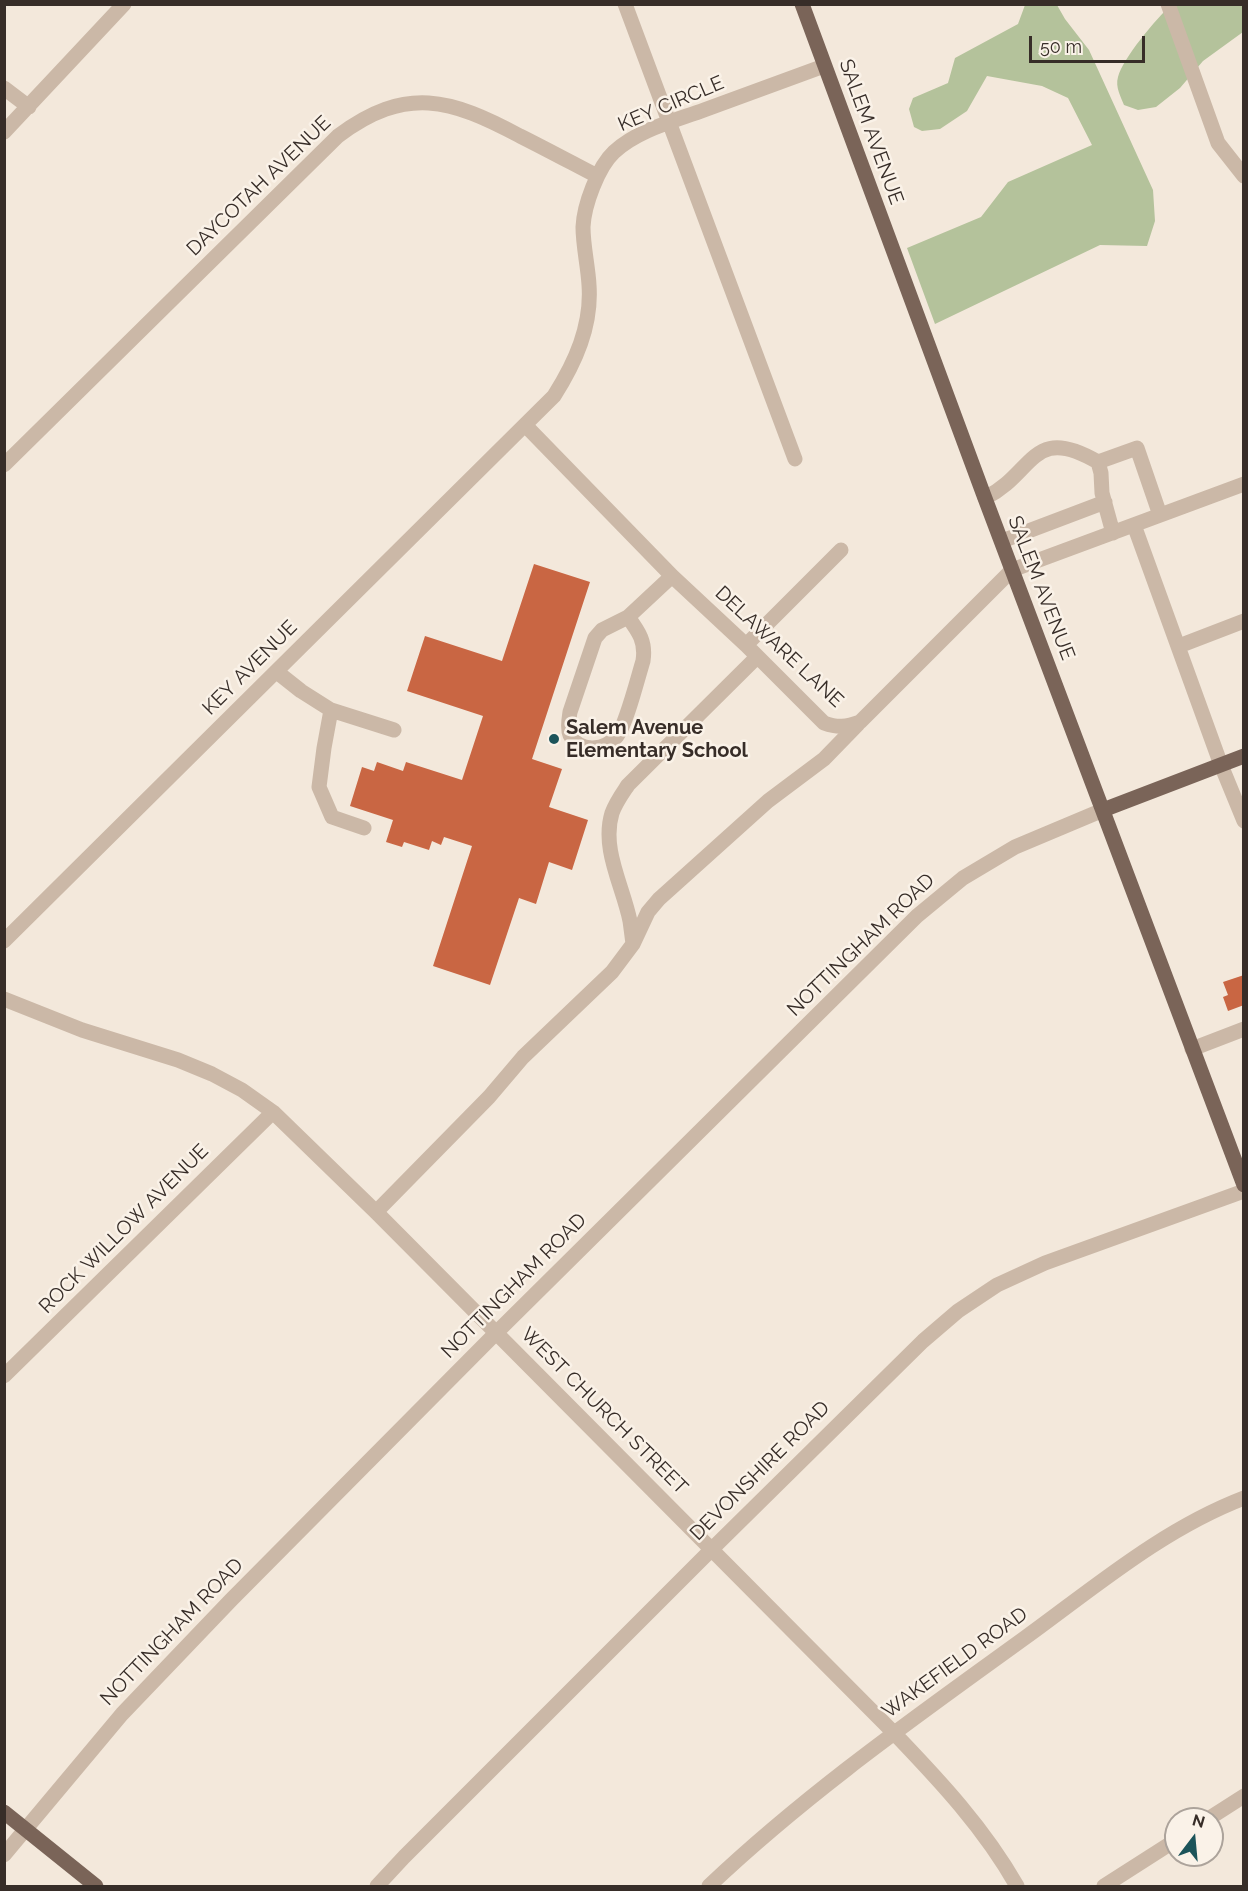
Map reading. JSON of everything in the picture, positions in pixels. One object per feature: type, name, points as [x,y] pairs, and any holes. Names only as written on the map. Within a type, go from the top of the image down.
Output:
[{"type":"main road","name":"SALEM AVENUE","points":[[802,4],[1244,1185]]},
{"type":"main road","points":[[1103,810],[1244,756]]},
{"type":"main road","points":[[4,1812],[96,1887]]},
{"type":"street","points":[[4,132],[124,4]]},
{"type":"street","points":[[625,4],[795,459]]},
{"type":"street","points":[[1168,4],[1218,143],[1244,176]]},
{"type":"street","name":"KEY CIRCLE","points":[[526,426],[554,396],[569,373],[580,348],[587,318],[590,289],[583,227],[587,204],[597,176],[612,154],[629,140],[670,122],[824,66]]},
{"type":"street","points":[[4,87],[28,107]]},
{"type":"street","name":"DAYCOTAH AVENUE","points":[[4,465],[338,136],[360,120],[386,108],[405,105],[428,102],[454,106],[487,118],[597,176]]},
{"type":"street","name":"DELAWARE LANE","points":[[526,426],[672,576],[746,645],[824,723],[846,727],[860,722],[1012,570]]},
{"type":"street","name":"KEY AVENUE","points":[[4,941],[526,426]]},
{"type":"street","points":[[985,498],[1001,490],[1027,461],[1049,448],[1065,447],[1098,462],[1137,448],[1160,515]]},
{"type":"street","points":[[1098,462],[1113,533]]},
{"type":"street","points":[[1012,570],[1244,484]]},
{"type":"street","points":[[1002,541],[1105,502]]},
{"type":"street","points":[[1134,525],[1221,765],[1244,821]]},
{"type":"street","points":[[746,645],[841,550]]},
{"type":"street","points":[[628,617],[643,640],[645,650],[619,734],[606,747],[595,749],[583,746],[569,733],[568,723],[595,638],[602,630],[628,617],[672,576]]},
{"type":"street","points":[[1179,646],[1244,621]]},
{"type":"street","points":[[633,944],[630,921],[611,855],[609,840],[612,813],[628,785],[757,657]]},
{"type":"street","points":[[277,672],[300,691],[331,710],[394,730]]},
{"type":"street","points":[[331,710],[319,787],[332,818],[364,828]]},
{"type":"street","points":[[376,1212],[489,1097],[523,1057],[612,972],[633,944],[648,912],[659,899],[768,801],[824,759],[860,722]]},
{"type":"street","name":"NOTTINGHAM ROAD","points":[[4,1854],[122,1714],[248,1583],[496,1333],[917,916],[963,878],[1015,847],[1103,810]]},
{"type":"street","name":"WEST CHURCH STREET","points":[[4,999],[82,1030],[178,1060],[212,1074],[242,1090],[273,1112],[376,1212],[894,1733],[969,1815],[995,1850],[1017,1887]]},
{"type":"street","points":[[1192,1049],[1244,1029]]},
{"type":"street","name":"ROCK WILLOW AVENUE","points":[[4,1376],[273,1112]]},
{"type":"street","name":"DEVONSHIRE ROAD","points":[[377,1887],[412,1848],[923,1341],[997,1285],[1045,1263],[1244,1191]]},
{"type":"street","name":"WAKEFIELD ROAD","points":[[709,1887],[812,1796],[894,1733],[1149,1548],[1196,1520],[1244,1498]]},
{"type":"street","points":[[1224,1809],[1244,1796]]},
{"type":"street","points":[[1104,1887],[1164,1848]]},
{"type":"green space","points":[[1025,5],[1057,5],[1089,50],[1153,190],[1155,221],[1147,246],[1100,245],[935,324],[907,248],[981,217],[1008,182],[1092,145],[1068,98],[1042,86],[987,76],[967,111],[940,129],[922,131],[914,127],[909,109],[913,98],[948,83],[955,58],[1018,24]]},
{"type":"green space","points":[[1171,5],[1243,5],[1243,32],[1203,61],[1180,88],[1156,107],[1138,110],[1124,105],[1117,84],[1121,69],[1141,39]]},
{"type":"building","points":[[534,564],[590,582],[532,759],[562,769],[549,807],[588,820],[572,870],[549,862],[536,904],[519,898],[490,985],[433,966],[472,846],[444,837],[441,845],[432,841],[429,850],[404,842],[402,847],[386,842],[393,820],[350,806],[362,767],[374,771],[377,762],[403,771],[406,762],[462,780],[483,716],[407,691],[425,636],[502,661]]},
{"type":"building","points":[[1244,975],[1244,1005],[1228,1011],[1223,997],[1228,995],[1223,982]]},
{"type":"place","name":"Salem Avenue Elementary School","points":[[554,739]]}]
